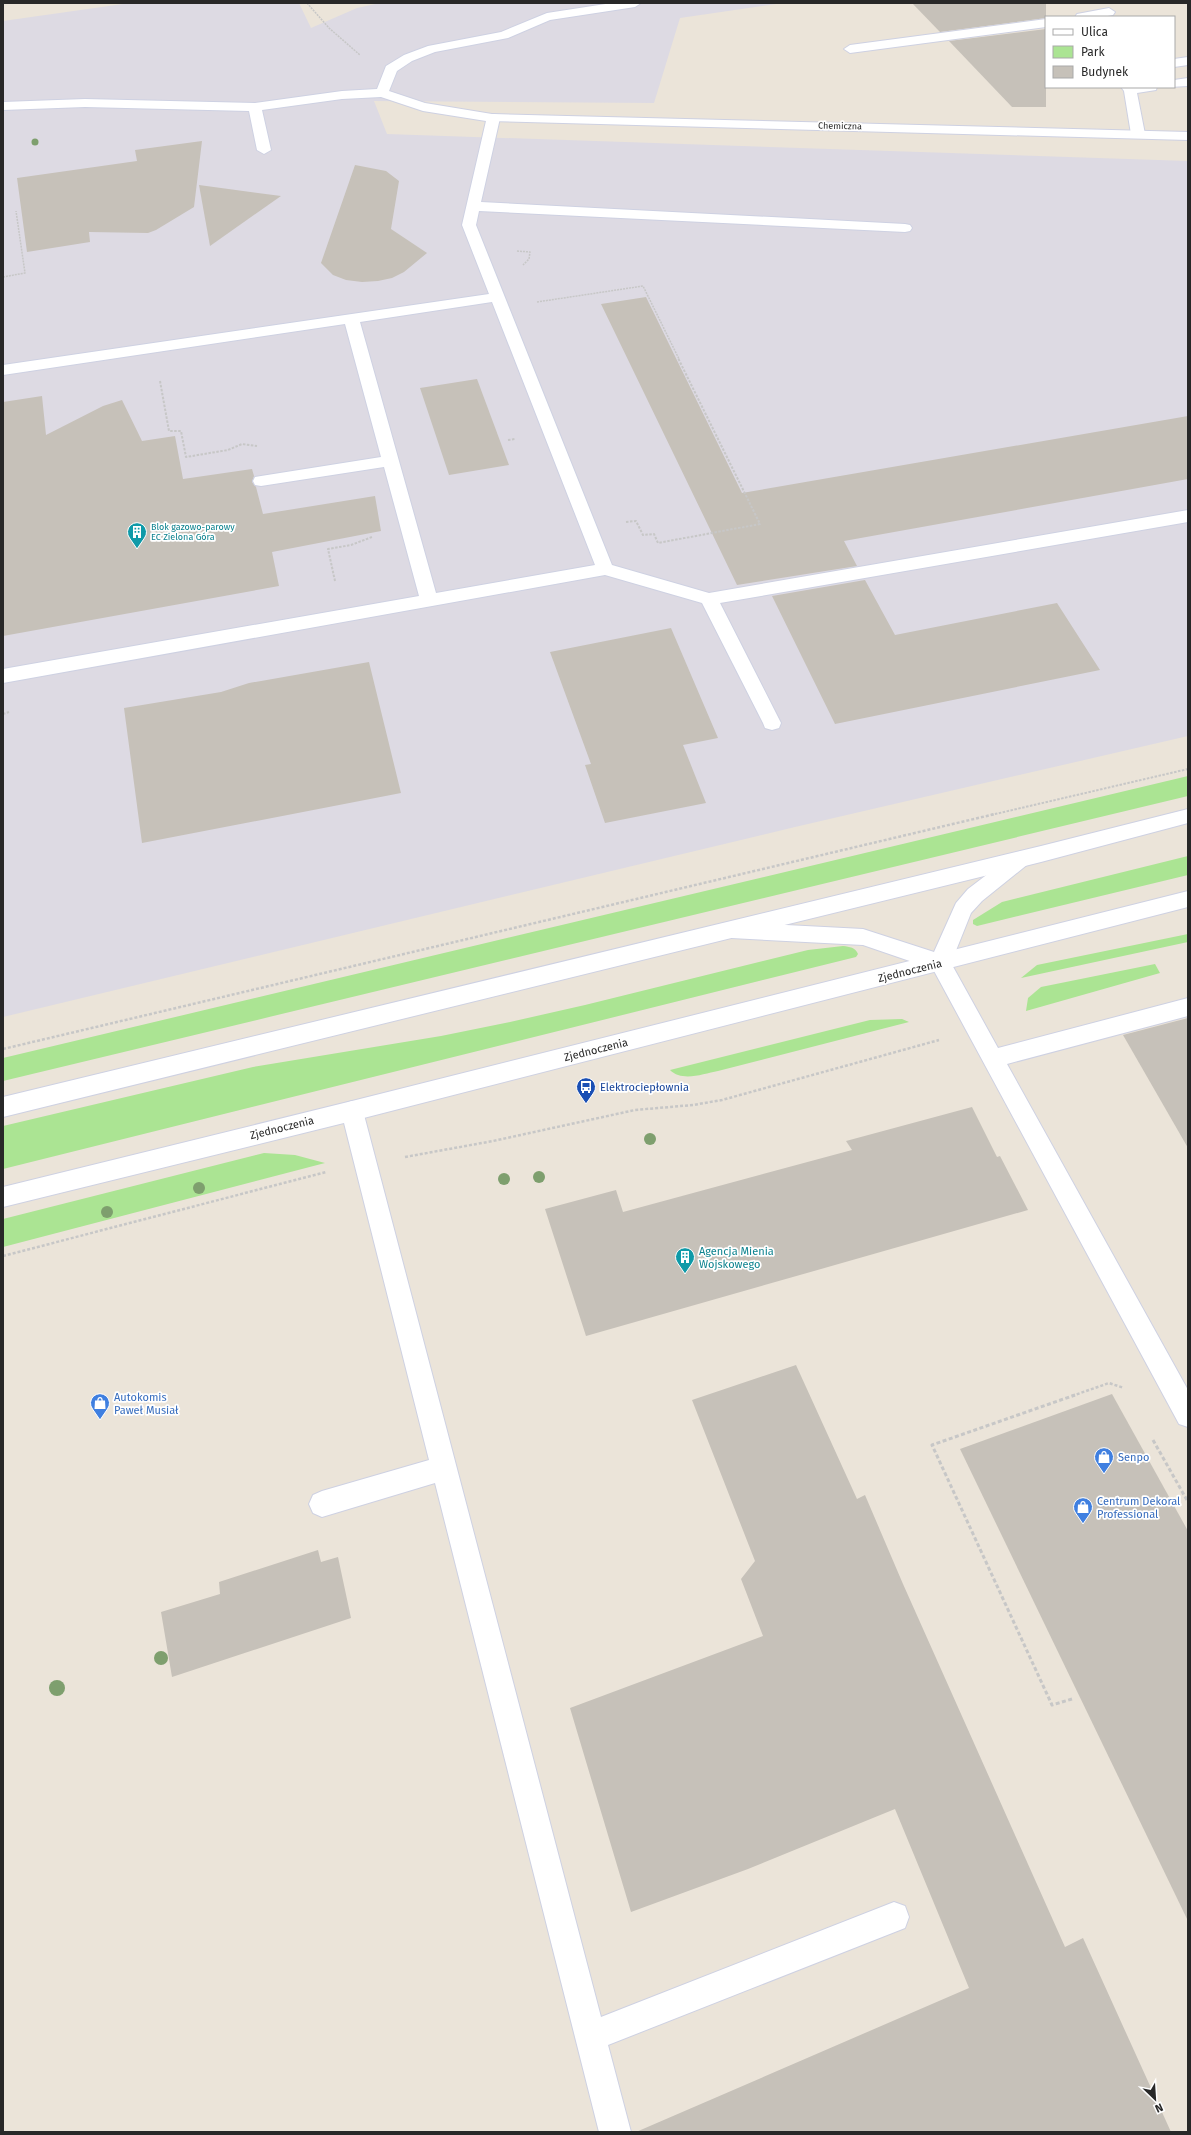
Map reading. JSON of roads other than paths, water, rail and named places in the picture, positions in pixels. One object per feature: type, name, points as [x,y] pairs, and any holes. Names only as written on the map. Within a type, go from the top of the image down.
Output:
[{"type":"main road","points":[[3,106],[85,103],[254,107],[342,95],[382,93],[390,69],[408,58],[432,49],[504,35],[547,17],[636,3]]},
{"type":"main road","points":[[1087,16],[1109,12]]},
{"type":"main road","points":[[850,49],[1045,23]]},
{"type":"main road","points":[[1175,64],[1188,61]]},
{"type":"main road","points":[[1175,84],[1188,82]]},
{"type":"main road","points":[[1128,88],[1138,134]]},
{"type":"main road","name":"Chemiczna","points":[[382,93],[422,107],[493,118],[1188,136]]},
{"type":"main road","points":[[254,107],[264,150]]},
{"type":"main road","points":[[493,118],[469,225],[605,569]]},
{"type":"main road","points":[[473,206],[904,228]]},
{"type":"main road","points":[[3,370],[497,297]]},
{"type":"main road","points":[[350,318],[429,601]]},
{"type":"main road","points":[[261,482],[390,461]]},
{"type":"main road","points":[[3,676],[605,569],[708,599],[1188,516]]},
{"type":"main road","points":[[708,599],[772,723]]},
{"type":"main road","points":[[3,1107],[1021,859],[1188,816]]},
{"type":"main road","points":[[940,963],[963,909],[975,895],[1021,859]]},
{"type":"main road","name":"Zjednoczenia","points":[[3,1197],[352,1111],[1188,899]]},
{"type":"main road","points":[[728,930],[830,934],[863,937],[940,963],[1188,1415]]},
{"type":"main road","points":[[993,1058],[1188,1007]]},
{"type":"main road","points":[[352,1111],[616,2132]]},
{"type":"main road","points":[[322,1504],[444,1468]]},
{"type":"main road","points":[[591,2036],[894,1917]]},
{"type":"place","name":"Blok gazowo-parowy EC Zielona Góra","points":[[137,549]]},
{"type":"place","name":"Elektrociepłownia","points":[[586,1104]]},
{"type":"place","name":"Agencja Mienia Wojskowego","points":[[685,1274]]},
{"type":"place","name":"Autokomis Paweł Musiał","points":[[100,1420]]},
{"type":"place","name":"Senpo","points":[[1104,1474]]},
{"type":"place","name":"Centrum Dekoral Professional","points":[[1083,1524]]}]
